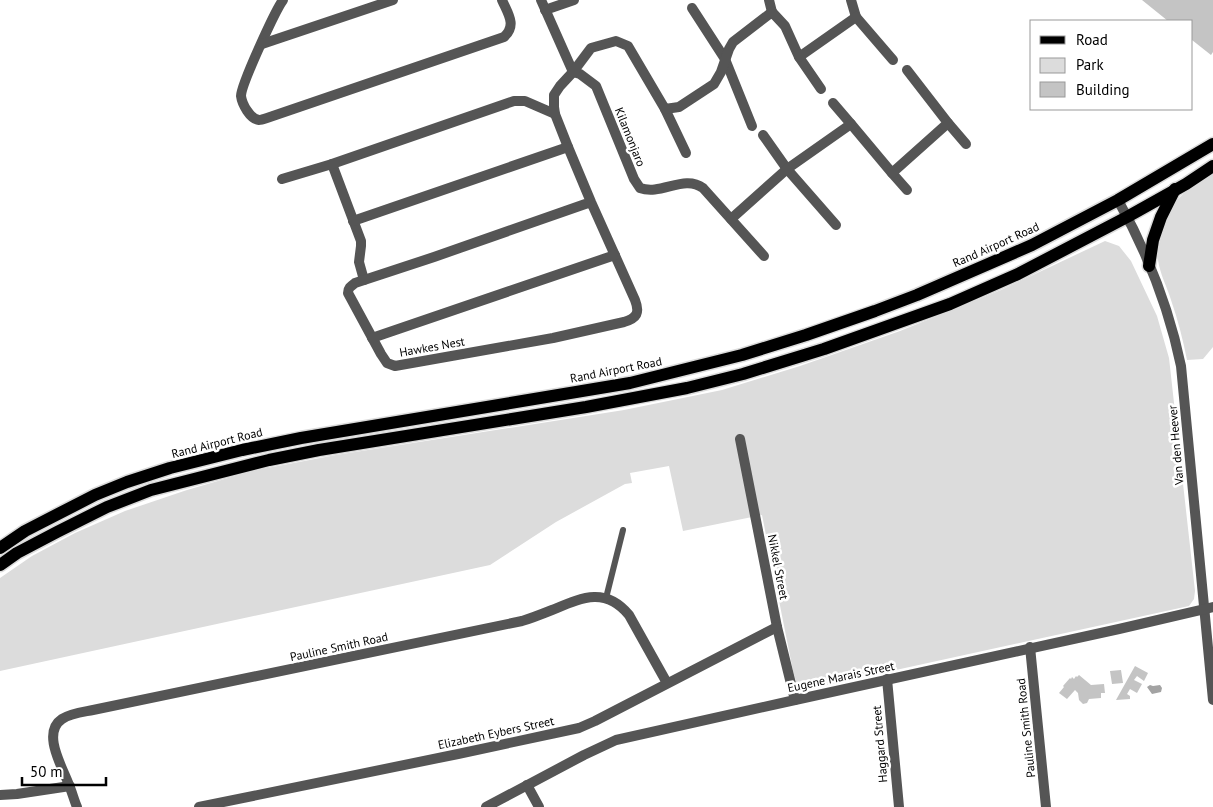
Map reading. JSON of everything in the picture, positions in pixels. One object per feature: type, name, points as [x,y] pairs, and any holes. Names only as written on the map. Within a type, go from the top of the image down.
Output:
[{"type":"main road","name":"Rand Airport Road","points":[[0,548],[25,531],[95,495],[170,468],[301,438],[630,383],[742,355],[806,335],[875,311],[1032,246],[1118,200],[1213,144]]},
{"type":"main road","points":[[0,565],[57,532],[107,507],[152,490],[178,483],[269,460],[319,450],[577,409],[687,388],[742,374],[824,349],[950,304],[1018,274],[1127,217],[1213,166]]},
{"type":"main road","points":[[1149,266],[1153,240],[1161,218],[1176,189]]},
{"type":"street","points":[[283,0],[244,85],[241,96],[247,111],[258,120],[504,38],[511,29],[511,22],[502,0]]},
{"type":"street","points":[[262,44],[392,0]]},
{"type":"street","points":[[573,72],[543,5],[574,0]]},
{"type":"street","points":[[770,0],[772,12],[785,26],[799,57],[821,88]]},
{"type":"street","points":[[851,0],[856,17],[893,60]]},
{"type":"street","points":[[692,8],[725,60],[752,126]]},
{"type":"street","points":[[664,109],[679,107],[714,84],[721,72],[728,49],[733,42],[772,12]]},
{"type":"street","points":[[799,57],[856,17]]},
{"type":"street","name":"Hawkes Nest","points":[[591,202],[355,283],[350,286],[348,293],[388,363],[395,366],[553,338],[632,319],[637,313],[638,306],[591,202],[555,114],[554,95],[591,48],[616,41],[628,46],[664,109],[686,153]]},
{"type":"street","points":[[907,70],[966,144]]},
{"type":"street","name":"Kilamonjaro","points":[[573,72],[580,74],[596,86],[634,179],[640,188],[651,190],[687,183],[700,185],[764,256]]},
{"type":"street","points":[[282,179],[332,164],[514,101],[525,101],[555,114]]},
{"type":"street","points":[[833,103],[907,190]]},
{"type":"street","points":[[892,173],[948,123]]},
{"type":"street","points":[[731,219],[787,169],[851,124]]},
{"type":"street","points":[[763,134],[787,169],[836,225]]},
{"type":"street","points":[[353,221],[568,147]]},
{"type":"street","points":[[332,164],[361,241],[358,262],[364,280]]},
{"type":"street","name":"Van den Heever","points":[[1118,200],[1161,293],[1170,318],[1181,366],[1200,570],[1209,608],[1213,700]]},
{"type":"street","points":[[372,338],[615,255]]},
{"type":"street","name":"Nikkel Street","points":[[740,439],[778,627],[795,700]]},
{"type":"street","name":"Pauline Smith Road","points":[[77,807],[56,752],[53,736],[59,722],[74,714],[522,621],[582,598],[592,596],[606,598]]},
{"type":"street","points":[[606,598],[623,607],[629,615],[667,683]]},
{"type":"street","name":"Eugene Marais Street","points":[[486,807],[590,751],[616,740],[1209,608]]},
{"type":"street","name":"Elizabeth Eybers Street","points":[[199,807],[566,731],[595,721],[778,627]]},
{"type":"street","name":"Pauline Smith Road","points":[[1030,648],[1046,807]]},
{"type":"street","name":"Haggard Street","points":[[887,679],[898,807]]},
{"type":"street","points":[[527,785],[539,807]]},
{"type":"street","points":[[0,795],[70,786]]},
{"type":"lane","points":[[606,598],[623,530]]},
{"type":"green space","points":[[1213,174],[1213,347],[1203,359],[1187,360],[1176,315],[1159,265],[1159,244],[1167,217],[1176,201],[1188,190]]},
{"type":"green space","points":[[1105,241],[1119,246],[1131,261],[1157,316],[1169,358],[1195,591],[1194,599],[1189,606],[803,689],[797,685],[793,671],[762,515],[683,531],[669,466],[630,473],[632,483],[625,484],[556,522],[490,565],[0,671],[0,578],[32,556],[75,533],[125,511],[252,471],[336,455],[624,410],[722,390],[800,366],[900,331],[1001,290]]},
{"type":"shaded area","points":[[1150,685],[1160,685],[1162,688],[1161,692],[1152,694],[1147,687]]},
{"type":"building","points":[[1142,0],[1213,0],[1213,52],[1211,55],[1193,41],[1193,20],[1167,20]]},
{"type":"building","points":[[1135,666],[1148,673],[1144,681],[1137,676],[1134,680],[1142,684],[1137,693],[1130,689],[1127,694],[1130,696],[1130,699],[1116,700]]},
{"type":"building","points":[[1121,670],[1123,683],[1112,684],[1110,671]]},
{"type":"building","points":[[1079,675],[1091,685],[1104,684],[1105,693],[1101,693],[1101,698],[1089,699],[1087,703],[1083,704],[1075,690],[1067,699],[1059,693],[1070,678],[1074,679]]}]
